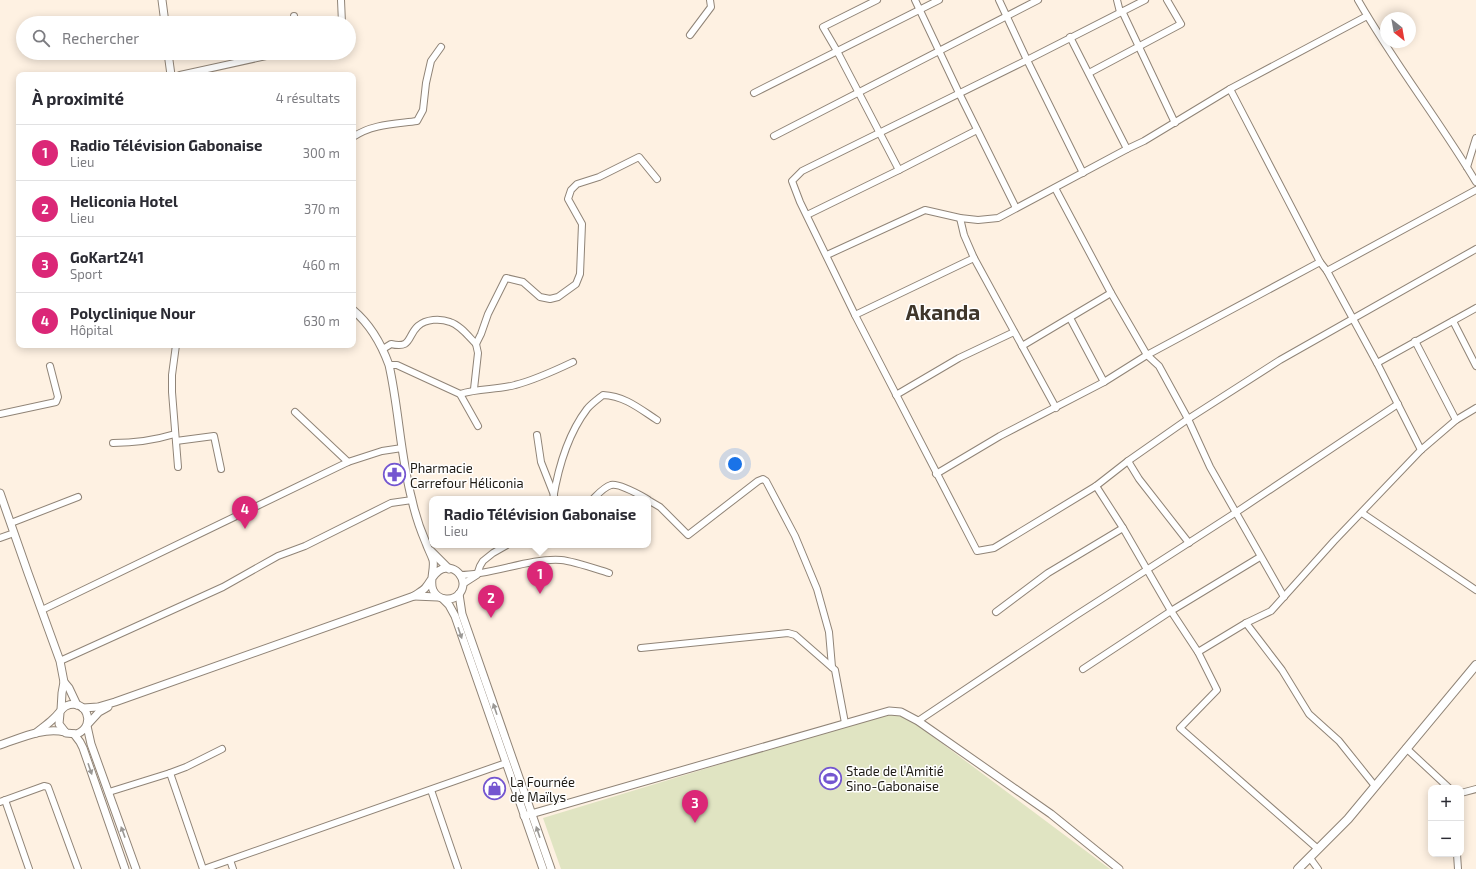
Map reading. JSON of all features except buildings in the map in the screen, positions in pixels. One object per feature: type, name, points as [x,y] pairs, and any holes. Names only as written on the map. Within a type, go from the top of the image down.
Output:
[{"type":"main road","points":[[1298,869],[1348,819],[1476,665]]},
{"type":"street","points":[[162,0],[164,16]]},
{"type":"street","points":[[341,0],[342,16]]},
{"type":"street","points":[[690,35],[711,7],[710,0]]},
{"type":"street","points":[[877,0],[823,27],[899,170]]},
{"type":"street","points":[[915,0],[1016,208]]},
{"type":"street","points":[[754,93],[939,0]]},
{"type":"street","points":[[999,0],[1083,173]]},
{"type":"street","points":[[774,136],[1038,0]]},
{"type":"street","points":[[1116,0],[1175,123]]},
{"type":"street","points":[[1145,0],[802,171],[792,181],[796,193],[855,315],[977,551],[994,548],[1096,486],[1128,461],[1188,419],[1280,360],[1476,249]]},
{"type":"street","points":[[1089,73],[1181,24],[1167,0]]},
{"type":"street","points":[[1358,0],[1367,16],[1444,130],[1476,182]]},
{"type":"street","points":[[827,255],[925,210],[960,218],[978,220],[998,218],[1144,141],[1230,89],[1367,16]]},
{"type":"street","points":[[1070,37],[1127,149]]},
{"type":"street","points":[[356,135],[377,126],[418,121],[423,110],[426,83],[431,61],[441,47]]},
{"type":"street","points":[[169,60],[170,72]]},
{"type":"street","points":[[194,72],[248,60]]},
{"type":"street","points":[[1230,89],[1320,262],[1377,363],[1421,450]]},
{"type":"street","points":[[807,215],[977,130]]},
{"type":"street","points":[[1467,167],[1476,138]]},
{"type":"street","points":[[476,344],[488,314],[506,278],[523,282],[540,297],[550,299],[558,297],[576,284],[580,274],[582,224],[568,199],[571,190],[577,184],[599,177],[639,157],[658,179]]},
{"type":"street","points":[[1055,188],[1147,355],[1159,366],[1188,419],[1210,467],[1284,597]]},
{"type":"street","points":[[1327,272],[1476,190]]},
{"type":"street","points":[[960,218],[964,235],[974,258],[1056,408]]},
{"type":"street","points":[[855,315],[974,258]]},
{"type":"street","points":[[936,474],[1000,436],[1104,382],[1147,355],[1320,262]]},
{"type":"street","points":[[1022,346],[1112,293]]},
{"type":"street","points":[[1377,363],[1476,308]]},
{"type":"street","points":[[356,313],[372,330],[383,349],[389,365],[412,500],[426,544],[433,560],[433,589],[448,605],[454,616],[506,763],[551,869]]},
{"type":"street","points":[[1070,318],[1104,382]]},
{"type":"street","points":[[383,349],[391,344],[397,346],[405,345],[410,341],[418,326],[430,320],[451,322],[476,344],[478,353],[474,389]]},
{"type":"street","points":[[1453,321],[1476,366]]},
{"type":"street","points":[[896,395],[959,358],[1014,332]]},
{"type":"street","points":[[1415,341],[1456,420]]},
{"type":"street","points":[[176,348],[172,375],[172,392],[178,467]]},
{"type":"street","points":[[460,394],[474,389],[514,385],[549,374],[573,362]]},
{"type":"street","points":[[389,365],[397,365],[460,394],[478,426]]},
{"type":"street","points":[[0,414],[56,402],[58,397],[50,366]]},
{"type":"street","points":[[554,496],[567,448],[576,427],[587,409],[603,395],[615,395],[657,420]]},
{"type":"street","points":[[918,721],[1075,616],[1236,513],[1398,404]]},
{"type":"street","points":[[1198,652],[1246,623],[1272,610],[1334,541],[1421,450],[1456,420],[1476,408]]},
{"type":"street","points":[[295,412],[348,462]]},
{"type":"street","points":[[113,443],[128,443],[162,438],[175,434]]},
{"type":"street","points":[[176,441],[214,436],[222,469]]},
{"type":"street","points":[[537,436],[541,462],[554,496]]},
{"type":"street","points":[[42,610],[348,462],[382,451],[402,448]]},
{"type":"street","points":[[1128,461],[1139,479],[1189,542]]},
{"type":"street","points":[[651,501],[660,507],[688,535],[728,502],[758,481],[763,479],[766,480],[795,536],[817,589],[829,632],[832,666]]},
{"type":"street","points":[[596,496],[610,485],[616,484],[642,496]]},
{"type":"street","points":[[1096,486],[1123,528],[1171,611],[1198,652],[1217,690],[1180,728],[1318,849]]},
{"type":"street","points":[[0,493],[60,661],[64,682],[59,724],[61,728],[70,733],[80,742],[83,748],[125,869]]},
{"type":"street","points":[[11,523],[78,497]]},
{"type":"street","points":[[60,661],[223,587],[278,556],[306,546],[391,503],[412,500]]},
{"type":"street","points":[[1362,513],[1476,590]]},
{"type":"street","points":[[996,612],[1048,573],[1123,528]]},
{"type":"street","points":[[0,538],[14,533]]},
{"type":"street","points":[[426,544],[429,548]]},
{"type":"street","points":[[429,548],[448,569]]},
{"type":"street","points":[[502,548],[484,561],[480,566],[477,575],[463,584],[459,594],[462,614],[528,815],[543,869]]},
{"type":"street","points":[[1083,669],[1171,611],[1260,557]]},
{"type":"street","points":[[460,575],[477,575],[530,562],[562,560],[609,573]]},
{"type":"street","points":[[36,733],[53,720],[68,705],[98,707],[115,702],[414,596],[425,588],[441,570],[455,570],[460,575],[463,584]]},
{"type":"street","points":[[414,596],[450,599],[459,594]]},
{"type":"street","points":[[1246,623],[1282,670],[1310,714],[1339,741],[1375,786]]},
{"type":"street","points":[[641,648],[788,633],[795,635],[835,670],[845,723]]},
{"type":"street","points":[[64,682],[88,716],[87,725],[91,744],[136,869]]},
{"type":"street","points":[[0,745],[36,733],[56,730],[70,733],[81,732],[99,712],[115,702]]},
{"type":"street","points":[[528,815],[845,723],[889,711],[901,712],[918,721],[1050,814],[1119,869]]},
{"type":"street","points":[[1406,748],[1446,785]]},
{"type":"street","points":[[108,792],[186,767],[222,749]]},
{"type":"street","points":[[170,773],[204,869],[506,763]]},
{"type":"street","points":[[29,869],[3,801],[44,786],[48,787],[78,869]]},
{"type":"street","points":[[1464,791],[1476,789]]},
{"type":"street","points":[[431,790],[458,869]]},
{"type":"street","points":[[1457,857],[1458,869]]},
{"type":"street","points":[[1310,858],[1318,869]]},
{"type":"street","points":[[230,860],[233,869]]},
{"type":"green space","name":"Stade de l’Amitié Sino-Gabonaise","points":[[886,714],[900,716],[912,721],[1110,869],[561,869],[543,818]]},
{"type":"place","name":"Pharmacie Carrefour Héliconia","points":[[394,475]]},
{"type":"place","name":"Polyclinique Nour","points":[[245,529]]},
{"type":"place","name":"Radio Télévision Gabonaise","points":[[540,594]]},
{"type":"place","name":"Heliconia Hotel","points":[[491,618]]},
{"type":"place","name":"Stade de l’Amitié Sino-Gabonaise","points":[[831,778]]},
{"type":"place","name":"La Fournée de Maïlys","points":[[494,789]]},
{"type":"place","name":"GoKart241","points":[[695,823]]},
{"type":"district","name":"Akanda","points":[[943,311]]}]
